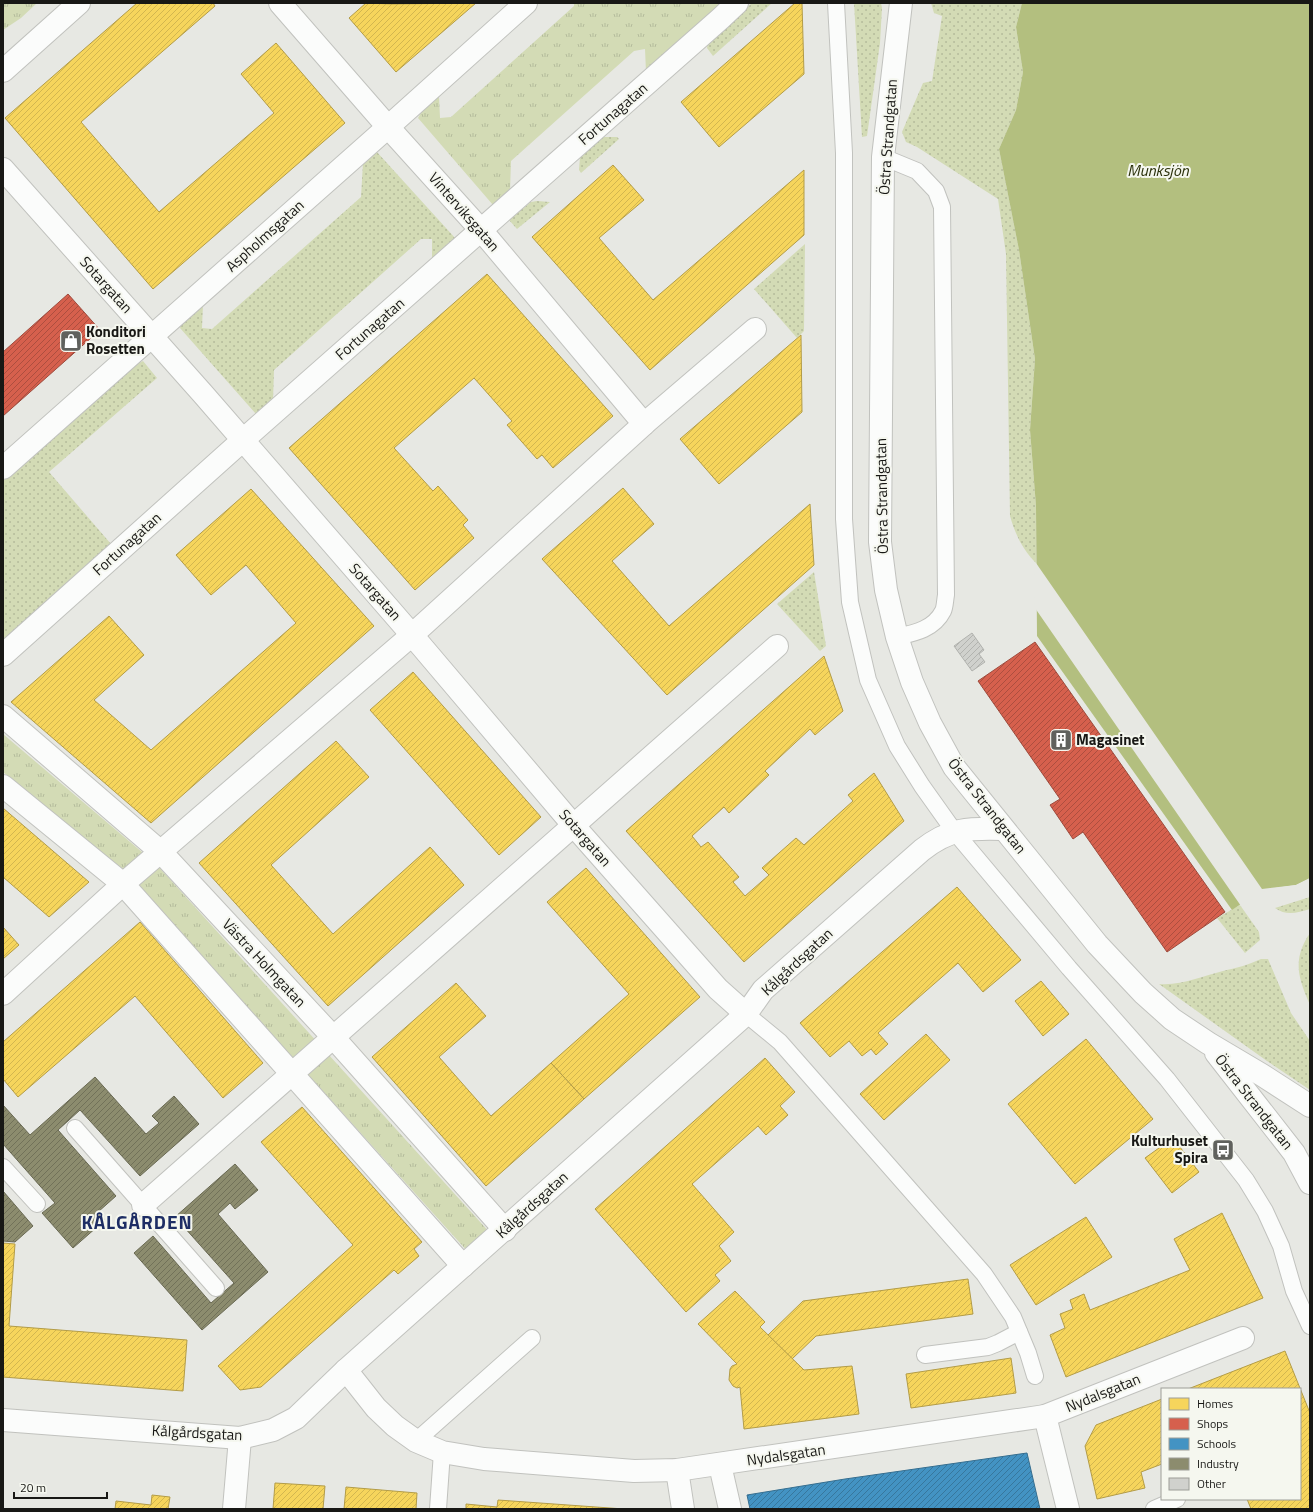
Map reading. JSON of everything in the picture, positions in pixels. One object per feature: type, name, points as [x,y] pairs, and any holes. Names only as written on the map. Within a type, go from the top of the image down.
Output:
[{"type":"street","points":[[3,71],[79,3]]},
{"type":"street","name":"Vinterviksgatan","points":[[280,3],[388,127],[481,230],[644,424]]},
{"type":"street","name":"Aspholmsgatan","points":[[3,468],[526,3]]},
{"type":"street","name":"Fortunagatan","points":[[3,655],[243,440],[737,3]]},
{"type":"street","name":"Östra Strandgatan","points":[[901,3],[883,157],[880,542],[886,590],[897,638],[915,689],[930,723],[954,767],[1097,944],[1143,993],[1172,1019],[1310,1106]]},
{"type":"street","name":"Sotargatan","points":[[3,169],[243,440],[412,635],[574,826],[718,989],[746,1014]]},
{"type":"street","points":[[3,994],[123,884],[162,852],[412,635],[644,424],[755,329]]},
{"type":"street","points":[[143,1205],[777,646]]},
{"type":"street","name":"Västra Holmgatan","points":[[3,716],[162,852],[333,1037],[505,1230]]},
{"type":"street","points":[[3,786],[123,884],[463,1266]]},
{"type":"street","name":"Kålgårdsgatan","points":[[3,1420],[240,1438],[273,1430],[296,1418],[346,1370],[746,1014],[763,990],[932,841],[954,831],[973,828],[1003,829]]},
{"type":"street","name":"Östra Strandgatan","points":[[1208,1043],[1294,1153],[1310,1182]]},
{"type":"street","name":"Nydalsgatan","points":[[346,1370],[376,1408],[395,1426],[416,1441],[442,1452],[484,1459],[634,1471],[678,1470],[1045,1416],[1243,1338]]},
{"type":"street","points":[[1045,1416],[1068,1509]]},
{"type":"street","points":[[234,1509],[240,1438]]},
{"type":"street","points":[[720,1464],[730,1509]]},
{"type":"street","points":[[678,1470],[684,1509]]},
{"type":"lane","points":[[836,3],[844,154],[844,520],[850,602],[868,680],[894,739],[922,786],[954,831],[1069,968],[1167,1079],[1246,1180],[1265,1211],[1281,1246],[1294,1291],[1310,1326]]},
{"type":"lane","points":[[883,157],[917,171],[936,191],[942,207],[946,595],[944,610],[935,622],[924,630],[897,638]]},
{"type":"lane","points":[[746,1014],[780,1042],[984,1274],[1013,1317],[1028,1353],[1035,1376]]},
{"type":"lane","points":[[75,1128],[216,1288]]},
{"type":"lane","points":[[3,1167],[37,1204]]},
{"type":"lane","points":[[925,1355],[988,1346],[998,1343],[1019,1332]]},
{"type":"lane","points":[[416,1441],[532,1338]]},
{"type":"lane","points":[[438,1509],[442,1452]]},
{"type":"lane","points":[[1154,1509],[1175,1500]]},
{"type":"green space","points":[[3,3],[37,3],[21,18],[3,30]]},
{"type":"green space","points":[[574,3],[722,3],[646,72],[645,49],[634,51],[511,161],[510,191],[493,205],[418,118],[423,109],[439,96],[440,118],[451,117],[574,6]]},
{"type":"green space","points":[[752,3],[772,3],[713,56],[707,48],[708,43]]},
{"type":"green space","points":[[854,3],[881,3],[882,8],[880,43],[867,136],[862,137]]},
{"type":"green space","points":[[931,3],[1022,3],[1016,27],[1023,72],[1016,110],[999,149],[1019,250],[1035,359],[1030,430],[1036,506],[1036,563],[1027,553],[1020,541],[1010,516],[1006,254],[998,199],[917,147],[906,142],[902,132],[923,83],[932,81],[942,16],[934,13]]},
{"type":"green space","points":[[602,137],[617,137],[619,139],[581,173],[579,170],[580,157]]},
{"type":"green space","points":[[376,151],[456,239],[432,261],[432,239],[421,239],[274,370],[273,401],[256,414],[180,328],[182,321],[203,304],[202,328],[212,329],[361,197],[363,163]]},
{"type":"green space","points":[[531,202],[550,202],[517,229],[509,220]]},
{"type":"green space","points":[[805,244],[804,331],[797,338],[754,289]]},
{"type":"green space","points":[[143,361],[157,378],[49,472],[111,544],[3,641],[3,481],[135,365]]},
{"type":"green space","points":[[814,572],[826,646],[820,651],[777,604]]},
{"type":"green space","points":[[3,734],[156,864],[491,1234],[469,1253],[135,883],[3,772]]},
{"type":"green space","points":[[1310,897],[1310,909],[1296,913],[1287,913],[1279,911],[1275,908]]},
{"type":"green space","points":[[1240,905],[1259,932],[1260,940],[1245,953],[1217,918]]},
{"type":"green space","points":[[1310,933],[1310,1005],[1302,986],[1299,960],[1304,942]]},
{"type":"green space","points":[[1261,959],[1268,959],[1291,1013],[1310,1041],[1310,1090],[1159,984],[1175,984],[1242,966]]},
{"type":"water","name":"Munksjön","points":[[1022,3],[1310,3],[1310,878],[1296,885],[1262,890],[1232,910],[1037,636],[1036,506],[1030,430],[1035,359],[1019,250],[999,149],[1016,110],[1023,72],[1016,27]]},
{"type":"pier","points":[[1036,563],[1262,889],[1296,885],[1310,878],[1310,881],[1296,887],[1263,892],[1241,906],[1035,608],[1034,564]]},
{"type":"building: Homes","points":[[137,3],[213,3],[215,6],[81,122],[159,212],[274,113],[241,74],[276,43],[345,123],[153,289],[5,118]]},
{"type":"building: Homes","points":[[366,3],[476,3],[396,72],[349,18]]},
{"type":"building: Homes","points":[[795,3],[802,3],[804,74],[719,147],[681,102]]},
{"type":"building: Homes","points":[[613,165],[644,200],[599,238],[653,300],[804,170],[804,235],[650,370],[532,237]]},
{"type":"building: Homes","points":[[487,274],[613,416],[553,468],[542,455],[537,459],[507,425],[512,421],[474,378],[394,448],[433,491],[438,486],[468,520],[463,525],[474,538],[415,590],[289,448]]},
{"type":"building: Homes","points":[[801,335],[802,412],[719,484],[680,439]]},
{"type":"building: Homes","points":[[623,488],[654,524],[612,561],[669,626],[810,504],[814,565],[667,695],[542,559]]},
{"type":"building: Homes","points":[[251,489],[374,626],[151,823],[11,702],[109,616],[144,655],[94,700],[151,750],[296,623],[246,565],[211,595],[176,555]]},
{"type":"building: Homes","points":[[824,656],[843,711],[815,735],[810,729],[765,771],[769,775],[729,813],[724,807],[692,836],[701,847],[708,842],[739,877],[733,882],[745,896],[769,875],[762,868],[796,838],[804,845],[853,801],[848,795],[874,773],[904,821],[744,962],[626,831]]},
{"type":"building: Homes","points":[[413,672],[541,817],[499,855],[370,710]]},
{"type":"building: Homes","points":[[336,741],[369,777],[271,865],[333,934],[430,847],[464,885],[328,1006],[199,863]]},
{"type":"building: Homes","points":[[3,808],[89,882],[49,917],[3,877]]},
{"type":"building: Homes","points":[[586,868],[700,997],[584,1099],[551,1063],[629,994],[547,902]]},
{"type":"building: Homes","points":[[957,887],[1021,960],[983,992],[958,963],[878,1033],[888,1044],[876,1055],[871,1049],[862,1056],[849,1041],[830,1057],[800,1023]]},
{"type":"building: Homes","points":[[140,922],[263,1063],[223,1098],[135,996],[18,1097],[3,1079],[3,1042]]},
{"type":"building: Homes","points":[[3,927],[19,945],[3,959]]},
{"type":"building: Homes","points":[[1041,981],[1069,1014],[1043,1036],[1015,1001]]},
{"type":"building: Homes","points":[[456,983],[486,1016],[439,1057],[491,1116],[551,1063],[584,1099],[486,1186],[372,1057]]},
{"type":"building: Homes","points":[[926,1034],[950,1060],[884,1120],[860,1094]]},
{"type":"building: Homes","points":[[1086,1039],[1153,1119],[1075,1184],[1008,1104]]},
{"type":"building: Homes","points":[[765,1058],[795,1092],[780,1106],[788,1115],[766,1135],[758,1126],[692,1184],[734,1232],[719,1246],[731,1261],[715,1275],[720,1281],[686,1312],[595,1209]]},
{"type":"building: Homes","points":[[302,1107],[422,1242],[414,1249],[419,1256],[398,1274],[394,1270],[261,1387],[240,1390],[218,1366],[353,1245],[261,1142]]},
{"type":"building: Homes","points":[[1173,1138],[1199,1172],[1172,1193],[1145,1158]]},
{"type":"building: Homes","points":[[1222,1213],[1263,1298],[1066,1377],[1050,1335],[1065,1328],[1060,1314],[1073,1309],[1070,1300],[1084,1294],[1090,1310],[1190,1270],[1174,1239]]},
{"type":"building: Homes","points":[[1086,1217],[1112,1257],[1036,1305],[1010,1265]]},
{"type":"building: Homes","points":[[3,1243],[15,1244],[9,1326],[187,1340],[183,1391],[3,1377]]},
{"type":"building: Homes","points":[[968,1279],[973,1314],[816,1336],[792,1359],[768,1335],[803,1301]]},
{"type":"building: Homes","points":[[735,1291],[765,1322],[760,1327],[804,1370],[852,1366],[859,1414],[744,1429],[740,1387],[737,1388],[733,1386],[729,1380],[730,1369],[732,1366],[737,1364],[698,1324]]},
{"type":"building: Homes","points":[[1285,1351],[1300,1388],[1191,1388]]},
{"type":"building: Homes","points":[[1011,1358],[1016,1393],[911,1408],[906,1374]]},
{"type":"building: Homes","points":[[1301,1391],[1310,1413],[1310,1509],[1251,1509],[1247,1500],[1301,1500]]},
{"type":"building: Homes","points":[[1161,1399],[1161,1464],[1141,1472],[1145,1488],[1097,1499],[1085,1446],[1096,1425]]},
{"type":"building: Homes","points":[[275,1483],[325,1486],[323,1509],[273,1509]]},
{"type":"building: Homes","points":[[346,1487],[417,1493],[416,1509],[344,1509]]},
{"type":"building: Homes","points":[[152,1495],[170,1497],[168,1509],[115,1509],[116,1501],[151,1505]]},
{"type":"building: Homes","points":[[498,1500],[624,1509],[466,1509],[466,1504],[497,1507]]},
{"type":"building: Shops","points":[[68,294],[100,330],[3,416],[3,352]]},
{"type":"building: Shops","name":"Magasinet","points":[[1035,642],[1225,912],[1167,952],[1083,832],[1073,839],[1050,805],[1060,799],[978,681]]},
{"type":"building: Schools","points":[[1027,1453],[1040,1509],[750,1509],[747,1495],[845,1479]]},
{"type":"building: Industry","points":[[95,1077],[146,1134],[159,1123],[152,1116],[174,1096],[199,1124],[140,1176],[80,1110],[58,1130],[116,1196],[98,1212],[105,1220],[73,1248],[42,1213],[55,1203],[3,1144],[3,1105],[30,1135]]},
{"type":"building: Industry","points":[[235,1164],[258,1190],[235,1209],[230,1203],[218,1214],[268,1272],[202,1330],[134,1253],[153,1236],[211,1303],[234,1283],[175,1217]]},
{"type":"building: Industry","points":[[3,1191],[33,1226],[15,1242],[3,1241]]},
{"type":"building: Other","points":[[972,633],[984,650],[979,654],[985,662],[972,671],[954,646]]},
{"type":"place","name":"Konditori Rosetten","points":[[71,341]]},
{"type":"place","name":"Magasinet","points":[[1061,740]]},
{"type":"place","name":"Kulturhuset Spira","points":[[1223,1150]]},
{"type":"district","name":"KÅLGÅRDEN","points":[[137,1222]]}]
